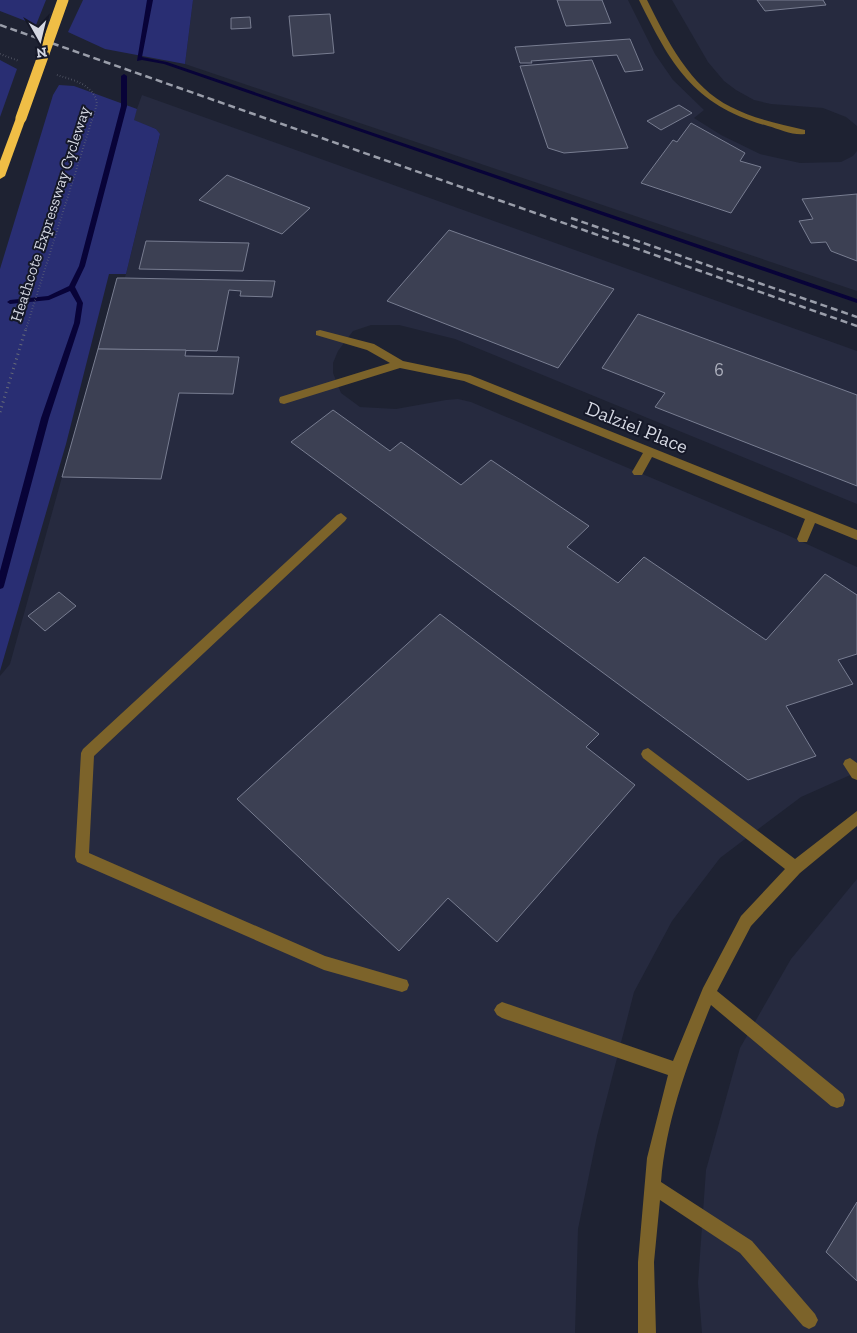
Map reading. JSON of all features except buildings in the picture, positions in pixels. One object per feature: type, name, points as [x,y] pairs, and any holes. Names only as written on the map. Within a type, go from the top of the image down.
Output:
[{"type":"highway","points":[[0,176],[63,0]]},
{"type":"street","points":[[643,0],[679,63],[703,92],[726,108],[742,115],[802,132]]},
{"type":"street","points":[[320,333],[370,347],[400,364]]},
{"type":"street","points":[[284,400],[400,364]]},
{"type":"street","name":"Dalziel Place","points":[[400,364],[466,378],[857,535]]},
{"type":"street","points":[[638,472],[649,452]]},
{"type":"street","points":[[803,539],[812,517]]},
{"type":"street","points":[[341,518],[88,753],[82,857],[324,963],[402,985]]},
{"type":"street","points":[[648,754],[795,868]]},
{"type":"street","points":[[647,1333],[646,1262],[655,1158],[677,1070],[708,992],[746,921],[795,868],[857,817]]},
{"type":"street","points":[[708,992],[836,1100]]},
{"type":"street","points":[[502,1010],[677,1070]]},
{"type":"street","points":[[653,1186],[746,1247],[809,1320]]},
{"type":"path","points":[[0,54],[27,64]]},
{"type":"path","name":"Heathcote Expressway Cycleway","points":[[0,412],[97,104],[96,95],[87,86],[54,74]]},
{"type":"shaded area","points":[[0,0],[46,0],[36,25],[0,11]]},
{"type":"shaded area","points":[[83,0],[193,0],[185,64],[105,49],[68,32]]},
{"type":"shaded area","points":[[193,0],[628,0],[655,54],[673,80],[704,110],[694,118],[721,135],[760,154],[800,163],[841,162],[853,156],[857,151],[857,291],[185,64]]},
{"type":"shaded area","points":[[672,0],[857,0],[857,126],[846,117],[823,108],[771,104],[754,100],[736,90],[724,81],[708,62]]},
{"type":"shaded area","points":[[0,60],[17,69],[0,117]]},
{"type":"shaded area","points":[[59,85],[74,86],[137,109],[134,120],[156,129],[160,134],[126,274],[109,274],[66,444],[0,671],[0,269],[53,95]]},
{"type":"shaded area","points":[[142,95],[857,351],[857,504],[455,339],[399,325],[371,325],[353,331],[338,351],[333,363],[333,373],[341,393],[360,407],[396,409],[446,400],[458,399],[471,402],[785,534],[857,567],[857,772],[801,797],[720,858],[672,921],[634,992],[597,1136],[578,1229],[575,1333],[0,1333],[0,676],[10,664],[62,477],[126,274],[160,135],[156,129],[133,120]]},
{"type":"shaded area","points":[[857,879],[857,1333],[702,1333],[698,1283],[706,1170],[740,1048],[791,959]]},
{"type":"waterway","points":[[139,60],[150,0]]},
{"type":"waterway","points":[[140,58],[165,63],[857,301]]},
{"type":"waterway","points":[[72,287],[82,266],[124,106],[124,76]]},
{"type":"waterway","points":[[0,586],[45,418],[77,323],[80,303],[72,287]]},
{"type":"waterway","points":[[10,302],[49,298],[72,287]]},
{"type":"railway","points":[[0,25],[857,326]]},
{"type":"railway","points":[[571,218],[857,317]]}]
